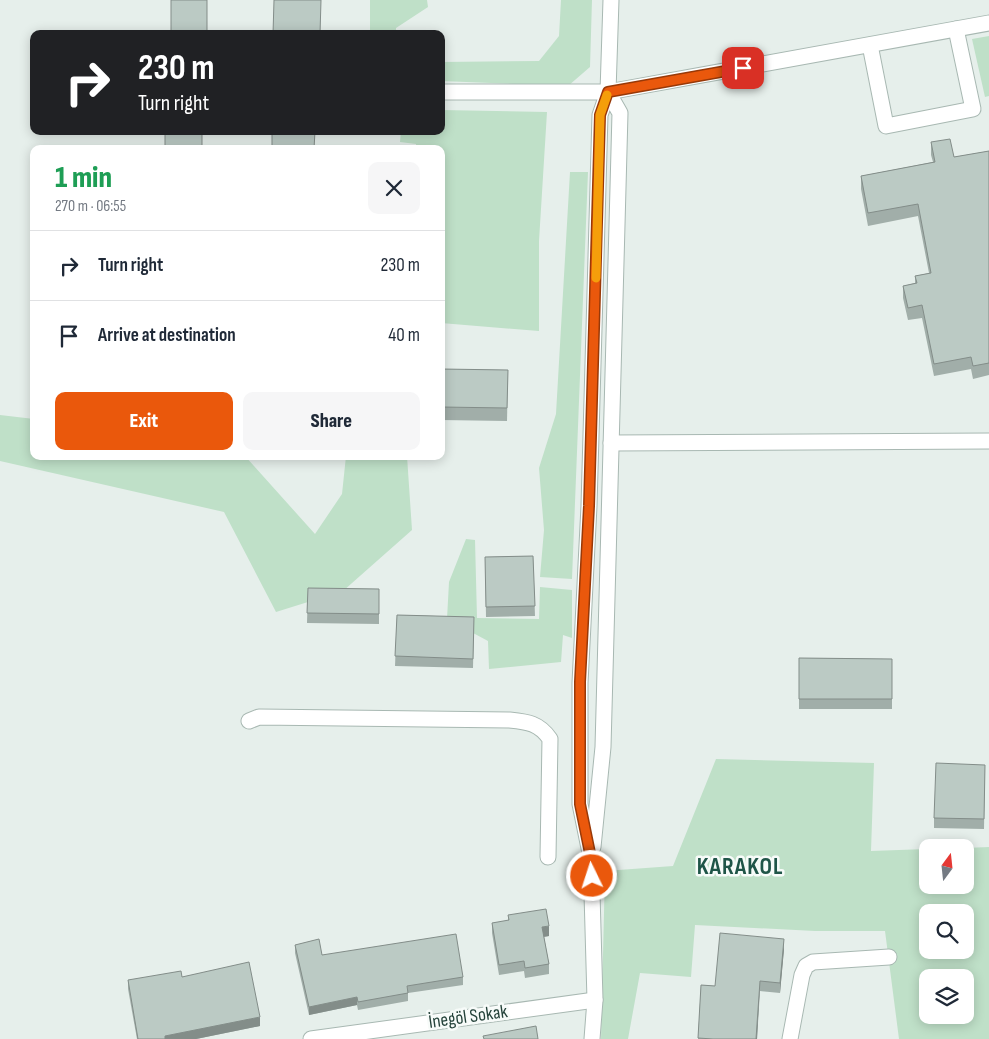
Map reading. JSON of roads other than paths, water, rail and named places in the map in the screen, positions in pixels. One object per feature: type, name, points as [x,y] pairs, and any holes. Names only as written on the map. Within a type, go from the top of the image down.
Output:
[{"type":"street","points":[[592,1039],[595,1000],[591,858],[580,804],[580,682],[589,506],[600,115],[608,92],[611,0]]},
{"type":"street","points":[[445,92],[608,92],[989,22]]},
{"type":"street","points":[[870,45],[886,126],[973,109],[956,29]]},
{"type":"street","points":[[591,858],[599,806],[603,747],[620,113],[608,92]]},
{"type":"street","points":[[611,443],[989,441]]},
{"type":"street","points":[[249,721],[259,717],[267,717],[510,720],[532,722],[543,729],[550,740],[548,857]]},
{"type":"street","points":[[790,1039],[802,975],[806,966],[812,962],[889,957]]},
{"type":"street","name":"İnegöl Sokak","points":[[311,1039],[362,1035],[595,1000]]},
{"type":"district","name":"KARAKOL","points":[[740,866]]}]
